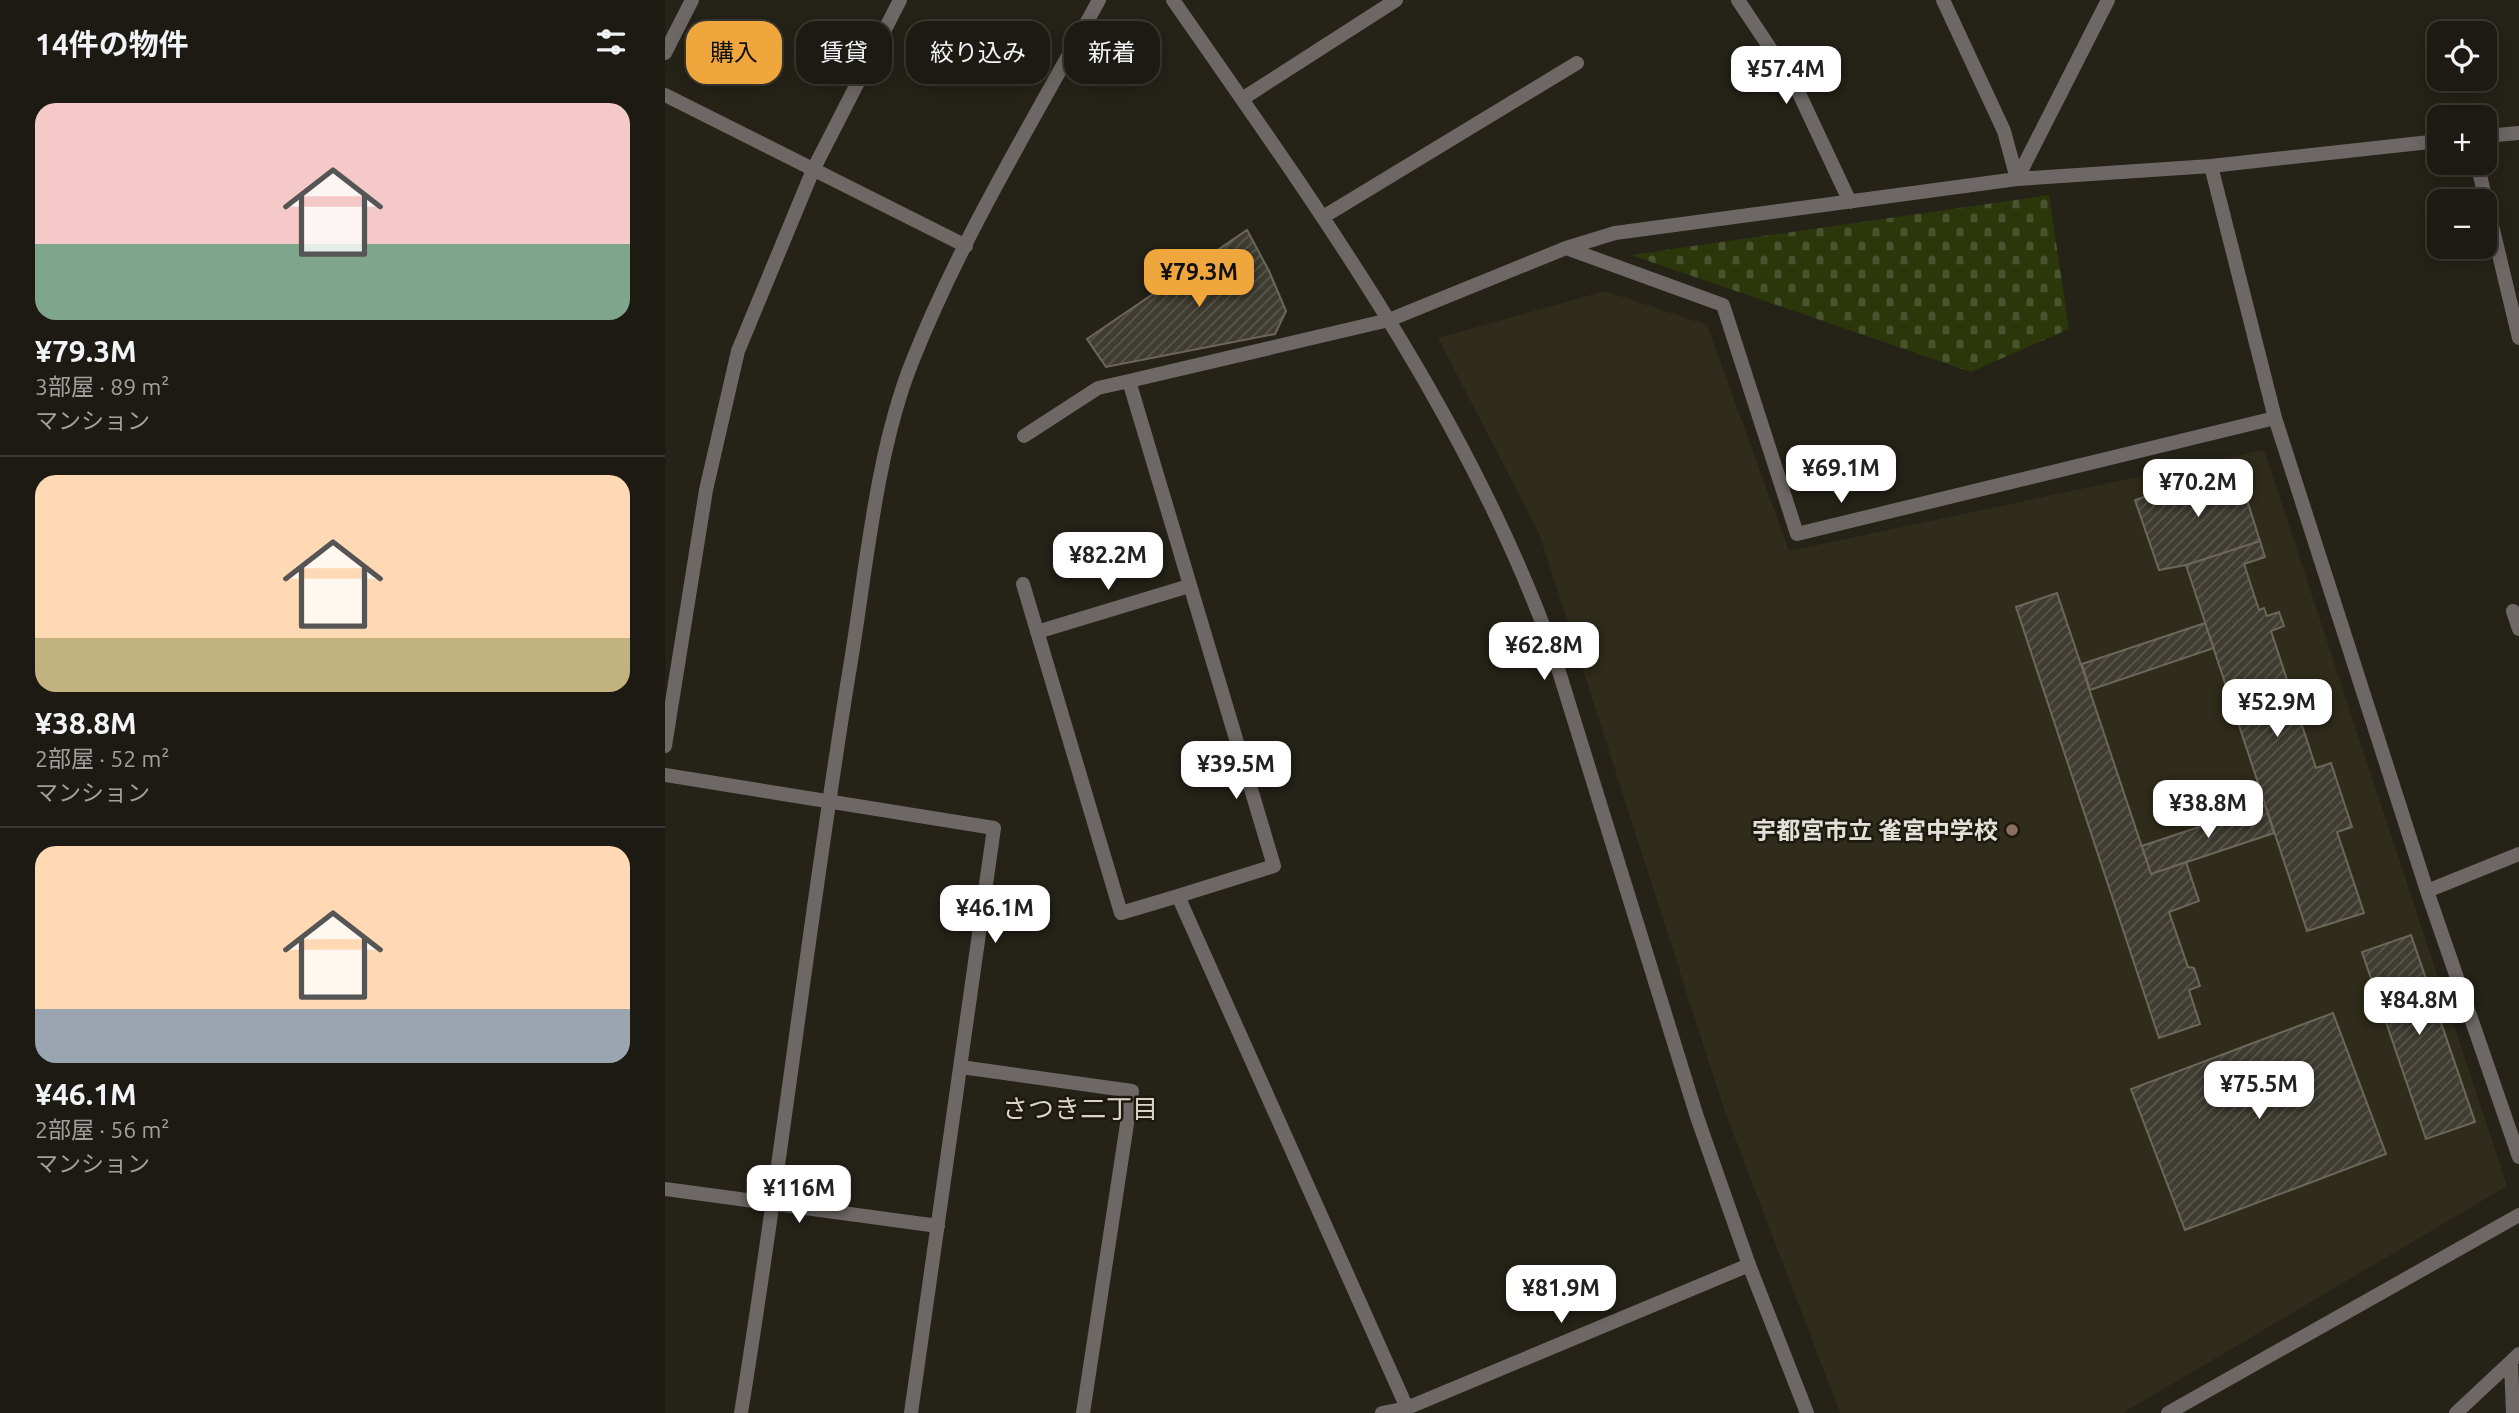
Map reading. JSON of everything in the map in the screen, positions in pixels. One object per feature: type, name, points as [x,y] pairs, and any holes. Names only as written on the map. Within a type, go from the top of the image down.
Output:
[{"type":"street","points":[[665,53],[692,0]]},
{"type":"street","points":[[665,746],[706,490],[738,351],[813,170],[900,0]]},
{"type":"street","points":[[741,1413],[775,1204],[828,801],[886,452],[911,363],[966,246],[1099,0]]},
{"type":"street","points":[[1173,0],[1323,218],[1389,320],[1451,425],[1525,576],[1552,649],[1697,1117],[1749,1265],[1807,1413]]},
{"type":"street","points":[[1242,99],[1396,0]]},
{"type":"street","points":[[1738,0],[1796,87],[1850,202]]},
{"type":"street","points":[[1943,0],[2004,131],[2017,179]]},
{"type":"street","points":[[2017,179],[2108,0]]},
{"type":"street","points":[[1323,218],[1577,63]]},
{"type":"street","points":[[665,95],[966,246]]},
{"type":"street","points":[[2497,135],[2519,133]]},
{"type":"street","points":[[1024,436],[1098,388],[1389,320],[1566,248],[1615,233],[2017,179],[2211,166],[2427,142]]},
{"type":"street","points":[[2211,166],[2274,418],[2427,891],[2519,1157]]},
{"type":"street","points":[[2480,175],[2519,338]]},
{"type":"street","points":[[1566,248],[1723,305],[1797,534],[2274,418]]},
{"type":"street","points":[[1023,584],[1121,913],[1274,866],[1129,381]]},
{"type":"street","points":[[1037,632],[1189,586]]},
{"type":"street","points":[[2513,611],[2519,629]]},
{"type":"street","points":[[665,775],[994,828],[911,1413]]},
{"type":"street","points":[[2427,891],[2519,854]]},
{"type":"street","points":[[1178,897],[1407,1408]]},
{"type":"street","points":[[961,1067],[1132,1091],[1083,1413]]},
{"type":"street","points":[[665,1189],[938,1226]]},
{"type":"street","points":[[2168,1413],[2519,1215]]},
{"type":"street","points":[[1382,1413],[1407,1408],[1749,1265]]},
{"type":"street","points":[[2456,1413],[2515,1358]]},
{"type":"street","points":[[2513,1413],[2515,1358]]},
{"type":"shaded area","name":"宇都宮市立 雀宮中学校","points":[[1605,291],[1707,325],[1789,551],[2264,450],[2507,1186],[2123,1413],[1840,1413],[1724,1109],[1539,533],[1438,338]]},
{"type":"green space","points":[[2049,195],[2069,329],[1971,372],[1631,255]]},
{"type":"building","points":[[1247,230],[1286,311],[1275,334],[1106,367],[1087,339]]},
{"type":"building","points":[[2236,465],[2260,541],[2186,565],[2159,570],[2135,500]]},
{"type":"building","points":[[2260,541],[2265,557],[2244,564],[2259,610],[2264,608],[2267,616],[2279,612],[2284,626],[2271,631],[2316,768],[2331,763],[2352,827],[2337,832],[2364,913],[2307,931],[2186,565]]},
{"type":"building","points":[[2057,593],[2151,874],[2186,862],[2199,901],[2169,912],[2188,967],[2194,968],[2200,986],[2189,990],[2200,1024],[2159,1038],[2016,607]]},
{"type":"building","points":[[2205,623],[2214,648],[2090,690],[2082,664]]},
{"type":"building","points":[[2265,805],[2274,833],[2151,874],[2142,846]]},
{"type":"building","points":[[2411,935],[2475,1122],[2426,1139],[2362,952]]},
{"type":"building","points":[[2333,1013],[2386,1154],[2185,1230],[2131,1089]]},
{"type":"place","name":"宇都宮市立 雀宮中学校","points":[[2012,830]]},
{"type":"district","name":"さつき二丁目","points":[[1080,1108]]}]
